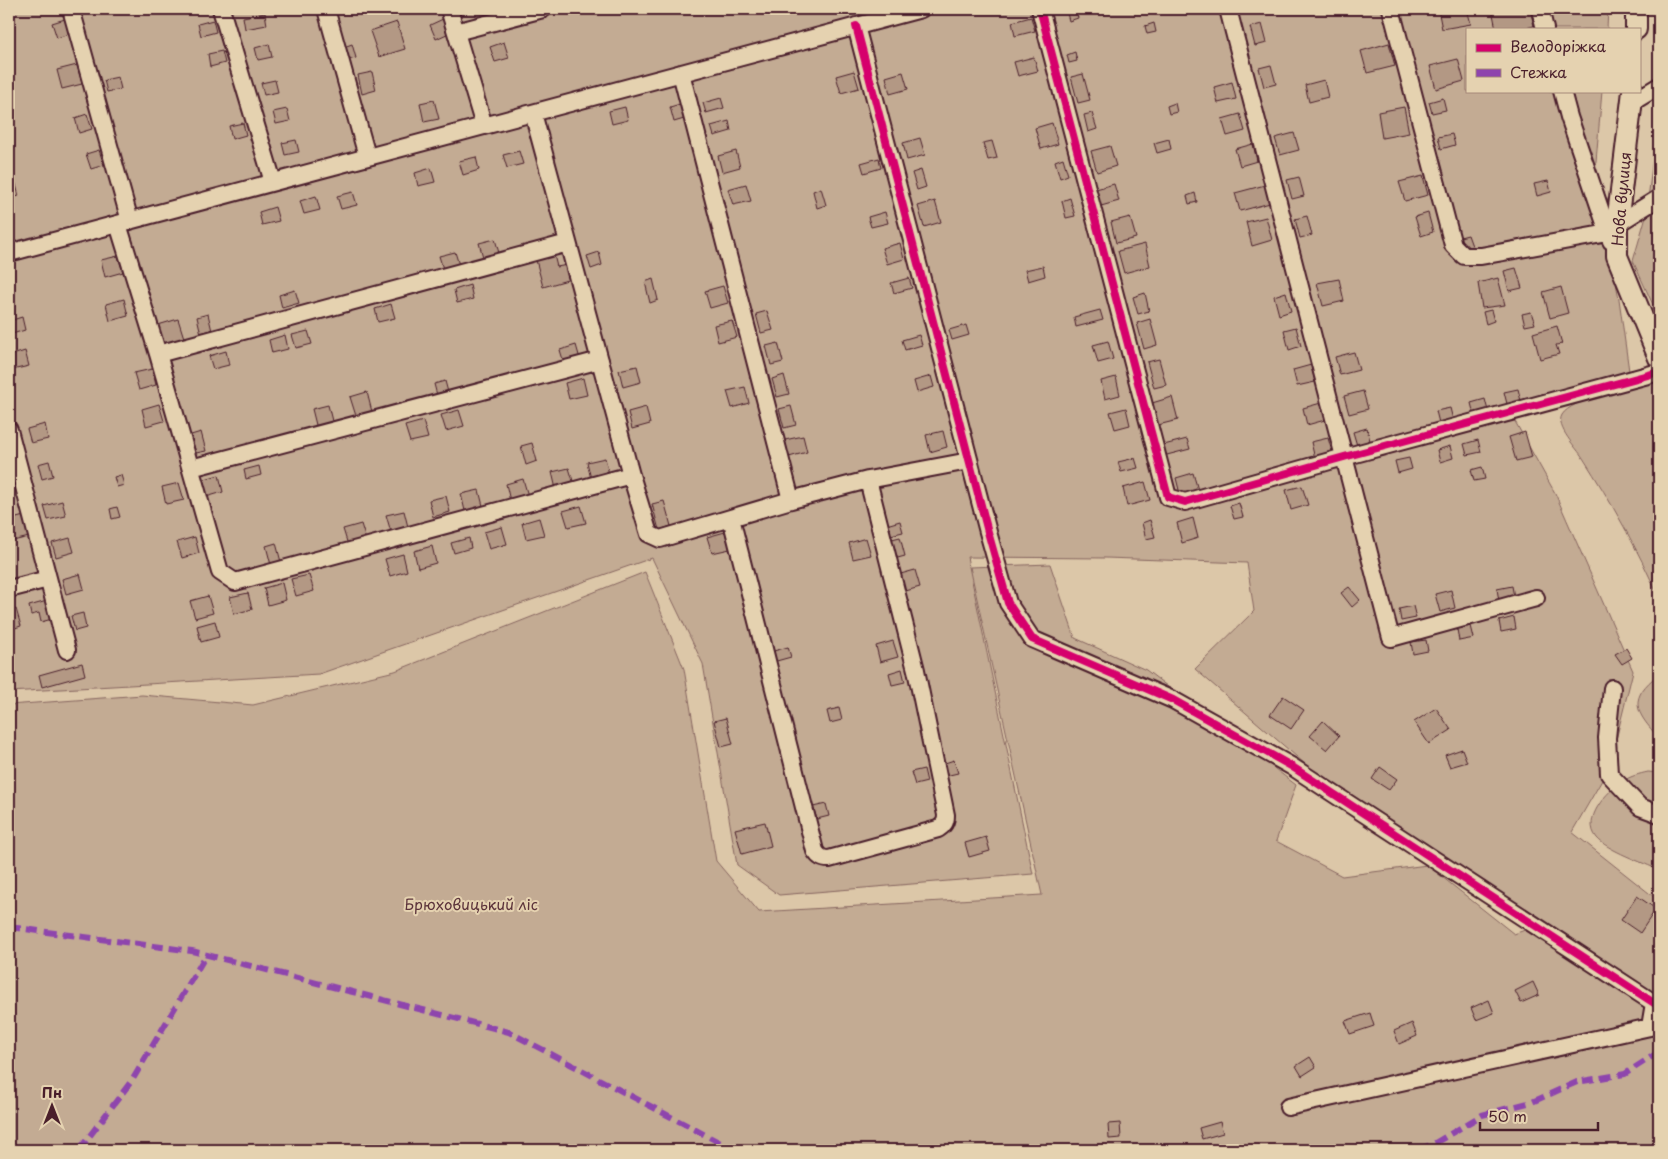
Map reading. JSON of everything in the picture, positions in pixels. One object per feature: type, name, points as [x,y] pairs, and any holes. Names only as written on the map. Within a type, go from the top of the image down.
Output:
[{"type":"street","points":[[71,9],[158,354],[220,572],[235,582],[631,476]]},
{"type":"street","points":[[222,9],[273,182]]},
{"type":"street","points":[[326,9],[367,156]]},
{"type":"street","points":[[449,9],[484,126]]},
{"type":"street","points":[[456,32],[543,9]]},
{"type":"street","points":[[9,251],[921,9]]},
{"type":"street","points":[[1040,9],[1168,497],[1185,502],[1659,372]]},
{"type":"street","points":[[1228,9],[1391,638],[1536,598]]},
{"type":"street","points":[[1391,9],[1453,245],[1464,256],[1481,256],[1613,229],[1659,198]]},
{"type":"street","points":[[1540,9],[1545,28]]},
{"type":"street","points":[[1636,9],[1636,28]]},
{"type":"street","points":[[856,26],[969,461],[1008,603],[1032,639],[1173,700],[1291,766],[1656,1002],[1650,1027],[1288,1107]]},
{"type":"street","points":[[681,73],[791,500]]},
{"type":"street","points":[[1632,97],[1659,86]]},
{"type":"street","points":[[1562,92],[1569,117],[1613,229]]},
{"type":"street","name":"Нова вулиця","points":[[1632,97],[1613,229],[1617,256],[1659,358]]},
{"type":"street","points":[[533,112],[631,476],[649,534],[660,540],[791,500],[868,480],[969,461]]},
{"type":"street","points":[[158,354],[568,243]]},
{"type":"street","points":[[191,468],[600,360]]},
{"type":"street","points":[[9,430],[68,650]]},
{"type":"street","points":[[730,518],[815,851],[823,859],[848,854],[938,829],[946,821],[916,670],[868,480]]},
{"type":"street","points":[[9,589],[48,579]]},
{"type":"street","points":[[1612,688],[1607,738],[1609,774],[1640,807],[1659,814]]},
{"type":"green space","name":"Брюховицький ліс","points":[[9,9],[1608,9],[1607,28],[1466,28],[1466,92],[1602,92],[1595,173],[1619,299],[1629,371],[1512,416],[1555,493],[1633,671],[1609,768],[1572,832],[1659,901],[1659,1150],[9,1150],[9,705],[142,695],[253,705],[395,671],[645,572],[684,669],[716,861],[759,912],[1042,895],[970,567],[1050,564],[1075,638],[1146,670],[1296,785],[1276,841],[1342,876],[1427,865],[1514,934],[1544,923],[1341,795],[1195,669],[1254,611],[1247,563],[1106,558],[967,557],[1033,874],[779,895],[737,865],[703,664],[652,558],[319,674],[9,692]]},
{"type":"green space","points":[[1659,107],[1659,318],[1633,261],[1646,216]]},
{"type":"green space","points":[[1650,381],[1659,384],[1659,598],[1624,526],[1561,425],[1562,415],[1577,404],[1602,394]]},
{"type":"green space","points":[[1659,674],[1659,738],[1644,720],[1638,705],[1642,690]]},
{"type":"green space","points":[[1648,772],[1659,773],[1659,870],[1602,843],[1593,831],[1592,822],[1594,814],[1610,791],[1626,779]]},
{"type":"building","points":[[638,9],[652,9],[640,12]]},
{"type":"building","points":[[1066,9],[1075,9],[1078,18],[1069,21]]},
{"type":"building","points":[[1438,9],[1467,9],[1471,24],[1442,29]]},
{"type":"building","points":[[1492,9],[1530,9],[1534,26],[1525,28],[1496,28]]},
{"type":"building","points":[[265,13],[267,25],[245,29],[243,17]]},
{"type":"building","points":[[1031,17],[1035,31],[1015,36],[1012,22]]},
{"type":"building","points":[[65,19],[69,34],[57,38],[52,23]]},
{"type":"building","points":[[443,19],[449,33],[436,39],[430,25]]},
{"type":"building","points":[[213,20],[216,32],[201,36],[198,24]]},
{"type":"building","points":[[397,22],[405,49],[379,57],[370,31]]},
{"type":"building","points":[[1154,23],[1156,32],[1147,34],[1145,26]]},
{"type":"building","points":[[1262,24],[1267,43],[1255,46],[1250,27]]},
{"type":"building","points":[[504,42],[509,58],[495,62],[490,47]]},
{"type":"building","points":[[1389,43],[1395,66],[1367,73],[1361,51]]},
{"type":"building","points":[[269,44],[272,57],[258,60],[255,48]]},
{"type":"building","points":[[352,44],[356,58],[348,60],[344,47]]},
{"type":"building","points":[[222,51],[225,63],[210,67],[208,54]]},
{"type":"building","points":[[1075,52],[1077,61],[1069,63],[1067,55]]},
{"type":"building","points":[[1034,57],[1038,71],[1018,76],[1014,62]]},
{"type":"building","points":[[1458,59],[1464,81],[1436,89],[1430,66]]},
{"type":"building","points":[[77,65],[82,84],[62,89],[57,70]]},
{"type":"building","points":[[1271,65],[1276,84],[1264,87],[1259,68]]},
{"type":"building","points":[[854,71],[859,88],[841,93],[836,76]]},
{"type":"building","points":[[372,72],[376,90],[362,94],[358,75]]},
{"type":"building","points":[[903,72],[908,89],[890,94],[886,77]]},
{"type":"building","points":[[1083,74],[1090,100],[1078,103],[1071,77]]},
{"type":"building","points":[[118,77],[121,89],[107,92],[104,80]]},
{"type":"building","points":[[275,80],[278,92],[264,95],[261,83]]},
{"type":"building","points":[[1324,80],[1328,97],[1309,102],[1305,85]]},
{"type":"building","points":[[1232,82],[1236,99],[1218,103],[1214,87]]},
{"type":"building","points":[[721,98],[724,108],[706,113],[703,103]]},
{"type":"building","points":[[1443,98],[1446,110],[1432,113],[1429,102]]},
{"type":"building","points":[[434,100],[439,119],[424,122],[420,103]]},
{"type":"building","points":[[1175,103],[1177,112],[1169,114],[1167,106]]},
{"type":"building","points":[[680,104],[684,119],[674,122],[670,107]]},
{"type":"building","points":[[625,107],[628,120],[612,124],[609,111]]},
{"type":"building","points":[[1404,107],[1409,133],[1382,138],[1378,112]]},
{"type":"building","points":[[287,109],[290,121],[276,124],[273,112]]},
{"type":"building","points":[[1092,113],[1097,129],[1088,132],[1084,115]]},
{"type":"building","points":[[87,114],[92,129],[79,133],[75,118]]},
{"type":"building","points":[[1240,114],[1245,131],[1227,136],[1222,119]]},
{"type":"building","points":[[729,121],[731,131],[714,136],[711,126]]},
{"type":"building","points":[[243,123],[246,135],[232,139],[229,126]]},
{"type":"building","points":[[1052,123],[1058,144],[1041,149],[1035,128]]},
{"type":"building","points":[[1294,133],[1299,150],[1280,155],[1275,138]]},
{"type":"building","points":[[1452,134],[1455,145],[1441,149],[1438,137]]},
{"type":"building","points":[[920,138],[925,155],[907,160],[903,143]]},
{"type":"building","points":[[1169,139],[1171,149],[1157,153],[1154,143]]},
{"type":"building","points":[[296,140],[299,152],[285,155],[282,143]]},
{"type":"building","points":[[992,141],[997,158],[988,160],[983,143]]},
{"type":"building","points":[[1253,144],[1257,161],[1240,166],[1235,149]]},
{"type":"building","points":[[1110,146],[1116,166],[1097,172],[1091,151]]},
{"type":"building","points":[[99,150],[104,165],[91,169],[86,154]]},
{"type":"building","points":[[519,151],[523,164],[507,168],[503,155]]},
{"type":"building","points":[[736,151],[740,167],[722,172],[718,156]]},
{"type":"building","points":[[476,157],[479,170],[463,175],[459,161]]},
{"type":"building","points":[[879,158],[881,168],[864,173],[861,163]]},
{"type":"building","points":[[1063,158],[1068,175],[1060,178],[1055,161]]},
{"type":"building","points":[[431,168],[435,182],[418,186],[415,173]]},
{"type":"building","points":[[921,170],[926,187],[917,190],[912,173]]},
{"type":"building","points":[[1423,176],[1428,195],[1405,201],[1399,182]]},
{"type":"building","points":[[1299,177],[1304,196],[1292,199],[1287,180]]},
{"type":"building","points":[[15,181],[19,196],[9,199],[9,183]]},
{"type":"building","points":[[1548,181],[1551,192],[1537,196],[1534,184]]},
{"type":"building","points":[[746,184],[751,201],[733,205],[728,189]]},
{"type":"building","points":[[1114,184],[1119,201],[1101,206],[1096,189]]},
{"type":"building","points":[[1265,185],[1270,203],[1240,211],[1235,193]]},
{"type":"building","points":[[821,188],[826,205],[817,208],[813,191]]},
{"type":"building","points":[[353,192],[357,205],[341,209],[337,196]]},
{"type":"building","points":[[1195,193],[1197,202],[1189,204],[1187,196]]},
{"type":"building","points":[[316,196],[320,210],[304,214],[300,201]]},
{"type":"building","points":[[1070,198],[1075,216],[1066,218],[1062,201]]},
{"type":"building","points":[[935,201],[941,222],[924,227],[918,206]]},
{"type":"building","points":[[275,207],[279,221],[262,225],[259,212]]},
{"type":"building","points":[[885,212],[888,223],[871,227],[868,217]]},
{"type":"building","points":[[1428,213],[1433,232],[1421,236],[1415,217]]},
{"type":"building","points":[[1307,216],[1312,235],[1300,238],[1295,219]]},
{"type":"building","points":[[1130,217],[1136,238],[1116,243],[1111,222]]},
{"type":"building","points":[[1266,217],[1272,240],[1252,246],[1246,222]]},
{"type":"building","points":[[1468,235],[1472,246],[1463,249],[1460,237]]},
{"type":"building","points":[[495,239],[499,253],[483,257],[479,243]]},
{"type":"building","points":[[900,243],[904,259],[887,264],[882,248]]},
{"type":"building","points":[[1145,244],[1150,266],[1124,273],[1118,251]]},
{"type":"building","points":[[455,252],[459,265],[443,269],[439,256]]},
{"type":"building","points":[[599,252],[602,265],[591,269],[587,256]]},
{"type":"building","points":[[554,255],[557,267],[567,265],[571,279],[543,287],[536,260]]},
{"type":"building","points":[[118,256],[123,272],[105,277],[101,260]]},
{"type":"building","points":[[1043,266],[1045,276],[1028,281],[1025,270]]},
{"type":"building","points":[[1516,268],[1522,288],[1509,291],[1504,271]]},
{"type":"building","points":[[909,278],[912,288],[894,293],[891,283]]},
{"type":"building","points":[[1498,278],[1505,305],[1482,308],[1478,283]]},
{"type":"building","points":[[653,279],[658,300],[650,303],[645,282]]},
{"type":"building","points":[[1339,279],[1344,301],[1323,306],[1317,283]]},
{"type":"building","points":[[470,285],[473,299],[457,303],[454,290]]},
{"type":"building","points":[[723,286],[728,303],[710,308],[705,291]]},
{"type":"building","points":[[1561,287],[1568,313],[1550,318],[1543,292]]},
{"type":"building","points":[[9,289],[13,303],[9,304]]},
{"type":"building","points":[[295,290],[299,303],[282,308],[279,295]]},
{"type":"building","points":[[1286,292],[1291,311],[1279,315],[1274,296]]},
{"type":"building","points":[[1145,293],[1149,311],[1138,314],[1133,297]]},
{"type":"building","points":[[124,299],[128,316],[110,321],[106,304]]},
{"type":"building","points":[[391,304],[395,318],[378,322],[375,309]]},
{"type":"building","points":[[1100,310],[1103,320],[1076,327],[1074,317]]},
{"type":"building","points":[[1491,310],[1494,321],[1486,324],[1483,312]]},
{"type":"building","points":[[767,311],[773,330],[761,333],[756,314]]},
{"type":"building","points":[[1531,312],[1535,324],[1525,326],[1522,314]]},
{"type":"building","points":[[208,314],[212,331],[201,334],[197,317]]},
{"type":"building","points":[[22,317],[25,330],[9,335],[9,321]]},
{"type":"building","points":[[178,319],[184,338],[163,344],[158,325]]},
{"type":"building","points":[[1150,319],[1157,345],[1144,349],[1137,323]]},
{"type":"building","points":[[732,321],[737,337],[718,342],[714,325]]},
{"type":"building","points":[[966,325],[969,335],[952,340],[949,330]]},
{"type":"building","points":[[1557,326],[1562,344],[1556,345],[1559,354],[1540,359],[1533,333]]},
{"type":"building","points":[[1296,327],[1301,346],[1289,350],[1284,330]]},
{"type":"building","points":[[308,331],[312,344],[296,348],[292,335]]},
{"type":"building","points":[[285,335],[288,349],[272,353],[269,340]]},
{"type":"building","points":[[919,335],[922,345],[905,350],[902,340]]},
{"type":"building","points":[[1108,341],[1113,359],[1098,363],[1093,345]]},
{"type":"building","points":[[778,343],[783,362],[771,365],[766,346]]},
{"type":"building","points":[[576,345],[580,359],[564,363],[560,350]]},
{"type":"building","points":[[25,351],[29,366],[12,370],[9,356]]},
{"type":"building","points":[[226,351],[229,365],[213,369],[209,356]]},
{"type":"building","points":[[1354,352],[1359,370],[1340,375],[1335,357]]},
{"type":"building","points":[[1159,359],[1166,385],[1154,388],[1147,362]]},
{"type":"building","points":[[1311,365],[1315,382],[1297,386],[1293,370]]},
{"type":"building","points":[[637,366],[641,382],[623,387],[619,370]]},
{"type":"building","points":[[152,369],[156,385],[139,390],[134,373]]},
{"type":"building","points":[[784,375],[789,394],[777,397],[772,379]]},
{"type":"building","points":[[931,376],[934,387],[917,392],[914,381]]},
{"type":"building","points":[[1116,377],[1120,395],[1105,399],[1101,381]]},
{"type":"building","points":[[583,378],[587,395],[569,399],[565,383]]},
{"type":"building","points":[[445,381],[449,396],[438,399],[434,384]]},
{"type":"building","points":[[745,387],[749,403],[732,408],[727,391]]},
{"type":"building","points":[[1518,389],[1521,401],[1507,404],[1504,392]]},
{"type":"building","points":[[1363,391],[1368,409],[1349,414],[1344,396]]},
{"type":"building","points":[[367,392],[372,412],[356,416],[350,397]]},
{"type":"building","points":[[1172,397],[1178,420],[1158,425],[1152,403]]},
{"type":"building","points":[[1485,399],[1488,411],[1474,415],[1471,403]]},
{"type":"building","points":[[1321,403],[1325,420],[1307,425],[1303,408]]},
{"type":"building","points":[[159,404],[164,421],[146,426],[142,409]]},
{"type":"building","points":[[328,405],[333,425],[317,429],[312,409]]},
{"type":"building","points":[[791,406],[796,425],[784,428],[779,409]]},
{"type":"building","points":[[646,407],[650,424],[632,429],[628,412]]},
{"type":"building","points":[[1126,408],[1130,425],[1115,429],[1110,412]]},
{"type":"building","points":[[1450,408],[1453,420],[1439,423],[1436,411]]},
{"type":"building","points":[[459,410],[464,426],[446,431],[441,415]]},
{"type":"building","points":[[423,421],[428,438],[410,442],[405,426]]},
{"type":"building","points":[[45,424],[48,439],[31,443],[27,429]]},
{"type":"building","points":[[1367,428],[1371,445],[1358,449],[1353,432]]},
{"type":"building","points":[[943,431],[947,447],[930,452],[926,435]]},
{"type":"building","points":[[201,432],[206,451],[196,453],[191,435]]},
{"type":"building","points":[[1525,432],[1532,457],[1516,461],[1509,437]]},
{"type":"building","points":[[803,436],[807,452],[789,457],[785,440]]},
{"type":"building","points":[[1328,438],[1333,455],[1315,459],[1311,442]]},
{"type":"building","points":[[1187,439],[1190,449],[1163,456],[1160,446]]},
{"type":"building","points":[[1478,440],[1481,452],[1467,455],[1464,444]]},
{"type":"building","points":[[532,443],[537,461],[526,465],[521,446]]},
{"type":"building","points":[[1450,446],[1453,458],[1440,462],[1437,450]]},
{"type":"building","points":[[605,458],[609,474],[591,479],[587,462]]},
{"type":"building","points":[[1135,458],[1138,468],[1121,472],[1118,462]]},
{"type":"building","points":[[1409,458],[1412,469],[1398,473],[1395,461]]},
{"type":"building","points":[[49,461],[53,476],[42,479],[38,464]]},
{"type":"building","points":[[259,466],[261,475],[246,479],[244,470]]},
{"type":"building","points":[[1482,467],[1485,479],[1474,481],[1471,470]]},
{"type":"building","points":[[569,468],[574,484],[556,489],[552,472]]},
{"type":"building","points":[[1193,473],[1198,490],[1180,494],[1176,478]]},
{"type":"building","points":[[121,475],[124,485],[117,487],[114,477]]},
{"type":"building","points":[[219,475],[223,492],[206,497],[201,480]]},
{"type":"building","points":[[523,479],[528,496],[510,501],[506,484]]},
{"type":"building","points":[[1145,482],[1150,500],[1127,506],[1123,488]]},
{"type":"building","points":[[179,483],[184,500],[166,504],[162,487]]},
{"type":"building","points":[[1302,486],[1308,505],[1291,510],[1286,490]]},
{"type":"building","points":[[479,490],[483,506],[465,511],[461,494]]},
{"type":"building","points":[[446,496],[450,512],[433,517],[429,500]]},
{"type":"building","points":[[62,501],[66,516],[48,520],[44,506]]},
{"type":"building","points":[[664,501],[671,526],[659,530],[652,504]]},
{"type":"building","points":[[1239,503],[1243,517],[1234,519],[1230,506]]},
{"type":"building","points":[[581,506],[586,523],[568,527],[563,511]]},
{"type":"building","points":[[117,507],[120,517],[112,519],[110,509]]},
{"type":"building","points":[[404,511],[408,527],[391,532],[386,515]]},
{"type":"building","points":[[24,516],[29,537],[9,542],[9,520]]},
{"type":"building","points":[[539,518],[544,535],[526,539],[522,523]]},
{"type":"building","points":[[1193,518],[1198,538],[1182,543],[1177,523]]},
{"type":"building","points":[[1150,520],[1155,537],[1146,539],[1142,523]]},
{"type":"building","points":[[900,521],[903,532],[886,536],[883,526]]},
{"type":"building","points":[[361,524],[366,540],[348,545],[343,529]]},
{"type":"building","points":[[502,527],[507,544],[489,549],[484,532]]},
{"type":"building","points":[[725,532],[730,549],[712,553],[707,537]]},
{"type":"building","points":[[195,537],[199,553],[182,558],[177,542]]},
{"type":"building","points":[[900,537],[905,556],[894,559],[888,540]]},
{"type":"building","points":[[70,538],[74,552],[56,557],[52,543]]},
{"type":"building","points":[[469,538],[471,548],[454,553],[451,543]]},
{"type":"building","points":[[866,538],[871,555],[853,559],[849,543]]},
{"type":"building","points":[[276,543],[281,562],[271,565],[266,546]]},
{"type":"building","points":[[432,546],[436,563],[418,568],[414,551]]},
{"type":"building","points":[[403,554],[407,571],[390,576],[385,559]]},
{"type":"building","points":[[915,570],[920,587],[902,592],[897,575]]},
{"type":"building","points":[[80,574],[84,589],[66,594],[62,579]]},
{"type":"building","points":[[309,575],[314,591],[296,596],[291,579]]},
{"type":"building","points":[[282,583],[286,600],[268,605],[264,588]]},
{"type":"building","points":[[1512,586],[1514,597],[1499,601],[1497,589]]},
{"type":"building","points":[[1349,587],[1360,600],[1352,607],[1341,593]]},
{"type":"building","points":[[1451,590],[1455,608],[1440,612],[1435,594]]},
{"type":"building","points":[[248,593],[252,609],[234,614],[230,597]]},
{"type":"building","points":[[208,596],[213,613],[195,618],[190,601]]},
{"type":"building","points":[[47,601],[52,619],[41,622],[39,613],[31,615],[29,606]]},
{"type":"building","points":[[1413,606],[1416,618],[1401,621],[1399,609]]},
{"type":"building","points":[[16,609],[21,626],[9,630],[9,611]]},
{"type":"building","points":[[83,613],[86,628],[75,631],[71,616]]},
{"type":"building","points":[[1514,617],[1516,629],[1501,632],[1499,621]]},
{"type":"building","points":[[215,621],[219,637],[201,642],[197,626]]},
{"type":"building","points":[[1471,626],[1474,638],[1459,641],[1457,629]]},
{"type":"building","points":[[1426,640],[1428,651],[1413,654],[1411,642]]},
{"type":"building","points":[[893,641],[898,657],[880,662],[876,646]]},
{"type":"building","points":[[788,647],[791,657],[773,662],[770,652]]},
{"type":"building","points":[[1626,648],[1632,658],[1622,664],[1615,654]]},
{"type":"building","points":[[82,663],[85,675],[42,687],[39,675]]},
{"type":"building","points":[[902,669],[905,682],[892,685],[889,673]]},
{"type":"building","points":[[1283,696],[1304,710],[1291,729],[1270,715]]},
{"type":"building","points":[[839,708],[842,720],[830,723],[827,711]]},
{"type":"building","points":[[1436,708],[1451,730],[1429,744],[1414,722]]},
{"type":"building","points":[[726,718],[733,744],[721,747],[714,721]]},
{"type":"building","points":[[1323,721],[1339,736],[1327,750],[1310,736]]},
{"type":"building","points":[[1462,749],[1467,762],[1450,767],[1445,755]]},
{"type":"building","points":[[954,760],[958,773],[945,776],[942,764]]},
{"type":"building","points":[[1380,767],[1397,779],[1389,790],[1372,779]]},
{"type":"building","points":[[924,769],[927,782],[915,785],[911,772]]},
{"type":"building","points":[[826,804],[829,816],[817,819],[813,807]]},
{"type":"building","points":[[765,822],[771,846],[742,854],[735,829]]},
{"type":"building","points":[[986,837],[990,851],[969,857],[965,843]]},
{"type":"building","points":[[1637,896],[1656,909],[1640,933],[1621,920]]},
{"type":"building","points":[[1533,982],[1539,995],[1521,1003],[1515,991]]},
{"type":"building","points":[[1489,1000],[1494,1013],[1476,1020],[1471,1008]]},
{"type":"building","points":[[1370,1013],[1374,1026],[1350,1034],[1345,1021]]},
{"type":"building","points":[[1412,1023],[1417,1036],[1399,1044],[1394,1031]]},
{"type":"building","points":[[1310,1057],[1316,1067],[1302,1076],[1296,1066]]},
{"type":"building","points":[[1220,1122],[1223,1133],[1202,1139],[1199,1128]]},
{"type":"building","points":[[1120,1123],[1121,1138],[1109,1139],[1108,1124]]},
{"type":"marked path","points":[[9,927],[192,951],[509,1032],[734,1150]]},
{"type":"marked path","points":[[79,1150],[133,1079],[206,955]]},
{"type":"marked path","points":[[1418,1150],[1435,1143],[1482,1115],[1532,1102],[1577,1082],[1625,1074],[1659,1052]]},
{"type":"cycle path","points":[[1040,9],[1168,497],[1185,502],[1659,372]]},
{"type":"cycle path","points":[[856,26],[1008,603],[1032,639],[1173,700],[1291,766],[1654,1003]]}]
